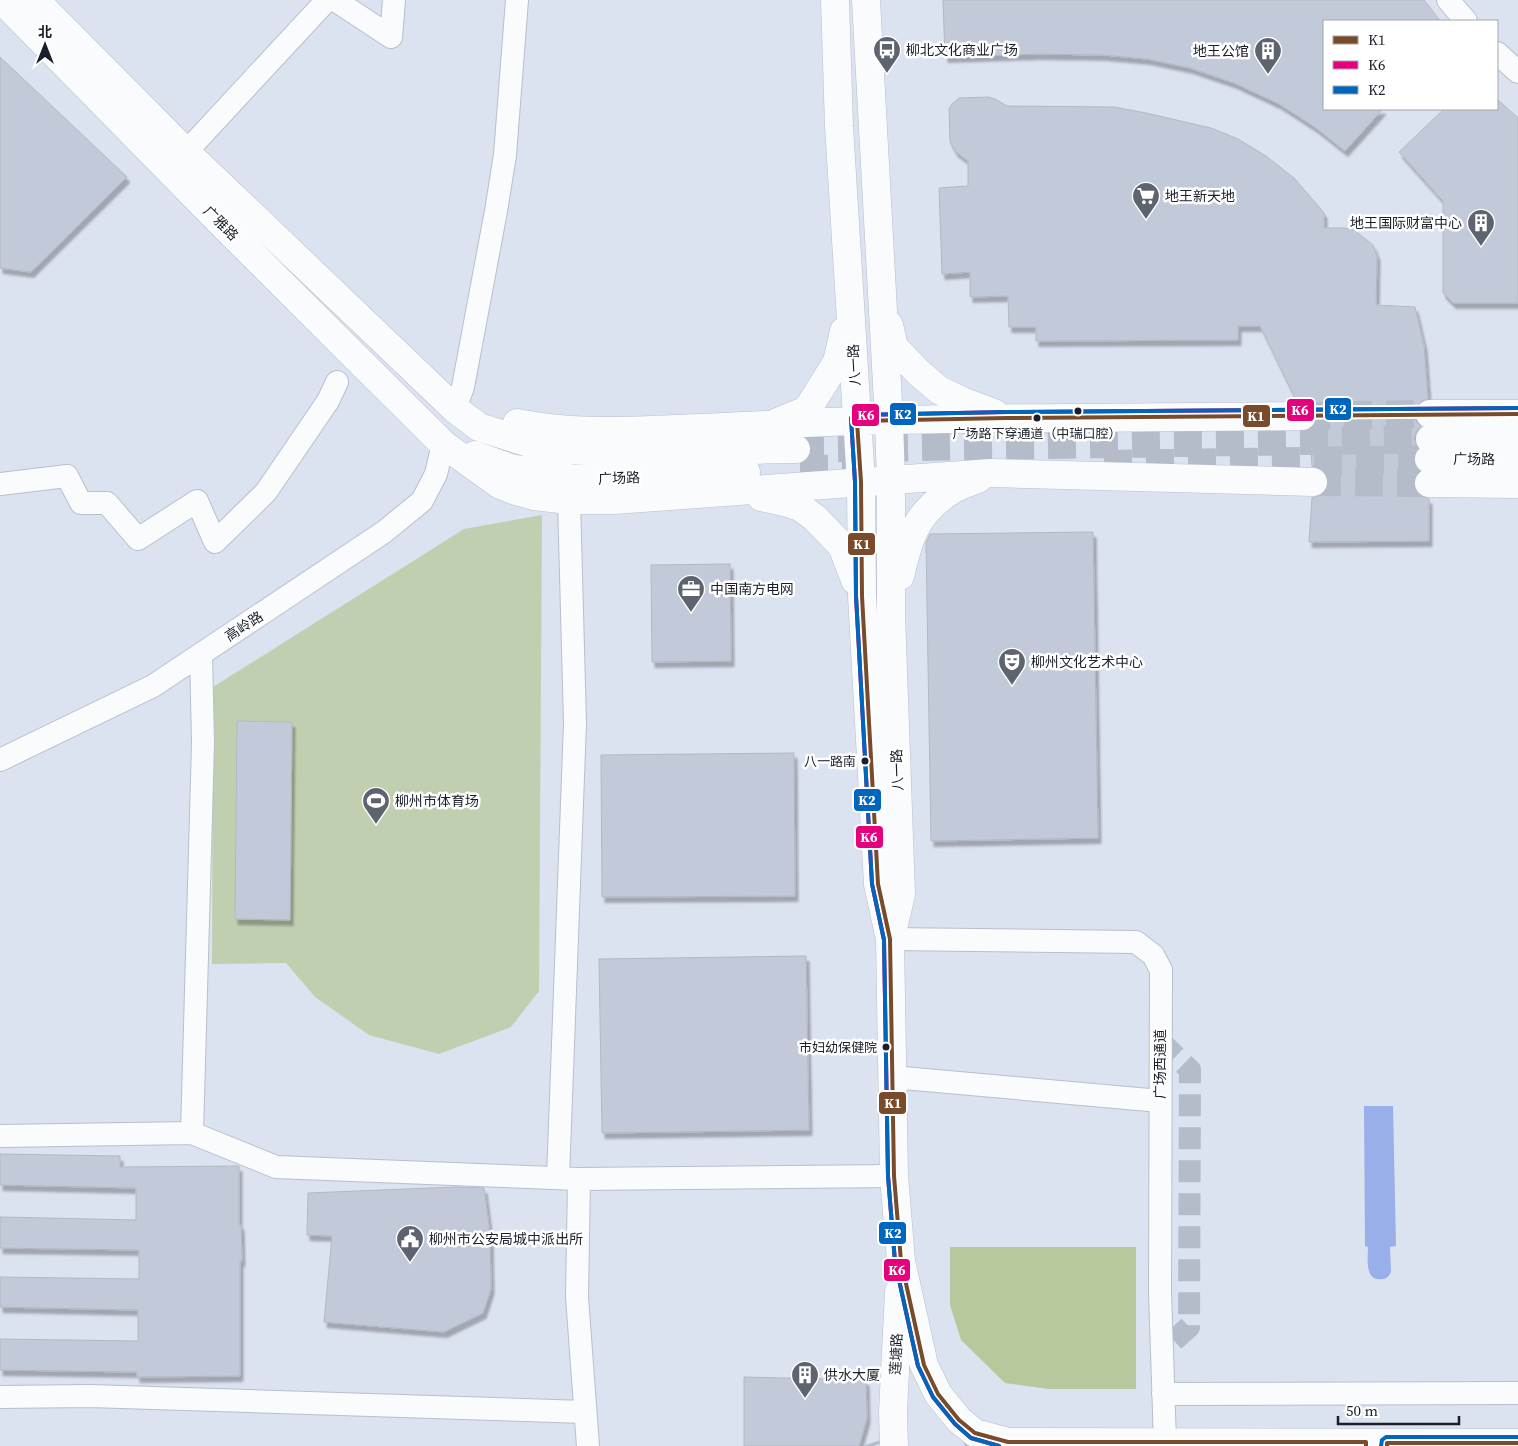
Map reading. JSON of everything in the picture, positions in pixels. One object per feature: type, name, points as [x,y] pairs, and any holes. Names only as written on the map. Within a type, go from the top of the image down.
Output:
[{"type":"main road","name":"广雅路","points":[[35,0],[186,152],[455,409]]},
{"type":"main road","name":"八一路","points":[[835,0],[839,126],[861,482],[862,596],[878,884],[890,940],[894,1176],[901,1261]]},
{"type":"main road","name":"八一路","points":[[866,0],[891,482],[891,614],[901,894],[890,940]]},
{"type":"main road","name":"广雅路","points":[[3,7],[443,444],[500,485],[516,492],[534,496],[569,500],[661,497],[728,491]]},
{"type":"main road","points":[[882,297],[894,347],[919,373],[939,390],[1007,418]]},
{"type":"main road","points":[[771,426],[807,410],[837,362],[850,303]]},
{"type":"main road","points":[[455,409],[536,427],[586,431],[636,431],[857,421],[1302,416]]},
{"type":"main road","name":"广场路","points":[[443,444],[510,468],[573,478],[623,478],[798,459],[563,450],[535,445],[479,427],[455,409]]},
{"type":"main road","points":[[1430,449],[1518,414]]},
{"type":"main road","name":"广场路","points":[[1430,449],[1518,438]]},
{"type":"main road","points":[[1430,449],[1518,484]]},
{"type":"main road","name":"广场路","points":[[1430,449],[1518,460]]},
{"type":"main road","points":[[891,614],[907,549],[915,526],[922,515],[950,491],[991,473]]},
{"type":"main road","points":[[728,491],[861,482],[891,482],[991,473],[1313,482]]},
{"type":"main road","points":[[728,491],[784,502],[800,507],[815,518],[842,546],[862,596]]},
{"type":"main road","points":[[901,1261],[924,1365],[938,1394],[974,1433],[1002,1444],[1166,1442],[1518,1443]]},
{"type":"main road","name":"莲塘路","points":[[894,1446],[893,1412],[901,1261]]},
{"type":"street","points":[[186,152],[327,0]]},
{"type":"street","points":[[335,0],[391,36],[394,0]]},
{"type":"street","points":[[455,409],[462,387],[496,211],[503,164],[517,0]]},
{"type":"street","points":[[1448,0],[1465,20]]},
{"type":"street","points":[[1498,54],[1518,72]]},
{"type":"street","points":[[0,484],[67,476],[81,503],[107,503],[138,539],[197,502],[215,542],[266,492],[328,401],[337,382]]},
{"type":"street","name":"高岭路","points":[[0,760],[153,686],[384,532],[422,502],[436,474],[443,444]]},
{"type":"street","points":[[569,500],[575,723],[568,1178],[588,1446]]},
{"type":"street","points":[[192,1133],[203,743],[202,654]]},
{"type":"street","name":"广场西通道","points":[[890,940],[1136,942],[1153,955],[1161,970],[1160,1292],[1166,1442]]},
{"type":"street","points":[[892,1078],[1160,1101]]},
{"type":"street","points":[[0,1136],[192,1133],[276,1168],[568,1178],[894,1176]]},
{"type":"street","points":[[1163,1394],[1518,1394]]},
{"type":"street","points":[[0,1396],[100,1396],[585,1412]]},
{"type":"green space","name":"柳州市体育场","points":[[542,515],[539,991],[511,1027],[439,1054],[369,1035],[315,997],[286,963],[212,964],[213,687],[464,529]]},
{"type":"green space","points":[[950,1247],[1136,1247],[1136,1389],[1049,1389],[1005,1383],[961,1340],[950,1305]]},
{"type":"water","points":[[1364,1106],[1393,1106],[1396,1246],[1390,1247],[1391,1272],[1384,1279],[1372,1277],[1368,1268],[1368,1247],[1365,1246]]},
{"type":"building","name":"地王公馆","points":[[943,0],[1424,0],[1439,20],[1323,20],[1323,110],[1382,110],[1345,151],[1316,128],[1279,104],[1234,83],[1190,68],[1147,59],[1104,55],[1038,54],[945,57]]},
{"type":"building","points":[[0,57],[127,177],[31,272],[0,268]]},
{"type":"building","points":[[988,97],[1007,106],[1114,107],[1211,128],[1238,139],[1266,156],[1294,178],[1324,213],[1324,228],[1354,230],[1373,245],[1377,256],[1376,305],[1415,307],[1424,346],[1428,399],[1422,401],[1417,406],[1414,414],[1416,421],[1421,426],[1416,432],[1414,439],[1418,449],[1415,451],[1413,459],[1415,466],[1420,471],[1415,475],[1413,483],[1416,491],[1421,496],[1429,499],[1429,541],[1309,542],[1312,498],[1321,495],[1327,490],[1329,483],[1327,475],[1322,469],[1312,466],[1306,431],[1315,424],[1318,415],[1316,408],[1310,403],[1296,400],[1260,326],[1238,326],[1238,340],[1036,341],[1036,327],[1009,327],[1008,296],[970,297],[970,272],[942,274],[939,188],[968,186],[968,161],[955,151],[950,142],[949,109],[959,98]]},
{"type":"building","points":[[1498,100],[1518,118],[1518,303],[1453,303],[1443,293],[1443,201],[1399,152],[1443,110],[1498,110]]},
{"type":"building","name":"柳州文化艺术中心","points":[[1093,532],[1098,838],[931,841],[926,543],[930,534]]},
{"type":"building","name":"中国南方电网","points":[[730,564],[731,661],[652,662],[651,565]]},
{"type":"building","points":[[237,721],[292,722],[290,920],[235,919]]},
{"type":"building","points":[[794,753],[795,896],[602,897],[601,755]]},
{"type":"building","points":[[806,956],[809,1130],[602,1133],[599,959]]},
{"type":"building","points":[[0,1154],[120,1156],[120,1167],[239,1166],[239,1225],[241,1225],[242,1261],[240,1261],[240,1376],[137,1377],[137,1372],[0,1370],[0,1339],[138,1341],[138,1310],[0,1307],[0,1277],[139,1279],[139,1250],[0,1248],[0,1217],[136,1220],[136,1188],[0,1185]]},
{"type":"building","name":"柳州市公安局城中派出所","points":[[455,1187],[484,1188],[490,1234],[491,1289],[483,1313],[444,1332],[324,1322],[332,1236],[307,1235],[308,1193]]},
{"type":"building","name":"供水大厦","points":[[744,1377],[866,1380],[867,1418],[859,1446],[744,1446]]},
{"type":"tunnel","points":[[1302,416],[1430,414]]},
{"type":"tunnel","points":[[796,449],[1430,439]]},
{"type":"tunnel","points":[[1104,464],[1429,459]]},
{"type":"tunnel","points":[[800,469],[884,468]]},
{"type":"tunnel","points":[[1313,482],[1429,483]]},
{"type":"tunnel","points":[[1160,1041],[1190,1070],[1189,1327],[1162,1351]]},
{"type":"tunnel","points":[[965,1446],[997,1433]]},
{"type":"transit line","name":"K6","points":[[999,1446],[971,1438],[955,1424],[933,1397],[918,1366],[895,1262],[888,1176],[884,940],[872,884],[856,596],[855,482],[851,418],[857,415],[1007,412],[1518,408]]},
{"type":"transit line","name":"K2","points":[[999,1446],[971,1438],[955,1424],[933,1397],[918,1366],[895,1262],[888,1176],[884,940],[872,884],[856,596],[855,482],[851,418],[857,415],[1007,412],[1518,408]]},
{"type":"transit line","name":"K1","points":[[1366,1446],[1366,1442],[1008,1442],[975,1433],[959,1420],[938,1394],[924,1365],[901,1261],[894,1176],[890,939],[878,884],[862,596],[861,482],[857,421],[1518,414]]},
{"type":"transit line","name":"K2","points":[[1381,1446],[1382,1440],[1386,1437],[1518,1437]]},
{"type":"transit line","name":"K1","points":[[1387,1446],[1387,1443],[1518,1443]]},
{"type":"place","name":"柳北文化商业广场","points":[[887,74]]},
{"type":"place","name":"地王公馆","points":[[1268,75]]},
{"type":"place","name":"地王新天地","points":[[1146,220]]},
{"type":"place","name":"地王国际财富中心","points":[[1481,247]]},
{"type":"place","name":"广场路下穿通道（中瑞口腔）","points":[[1037,418]]},
{"type":"place","name":"中国南方电网","points":[[691,613]]},
{"type":"place","name":"柳州文化艺术中心","points":[[1012,686]]},
{"type":"place","name":"八一路南","points":[[865,761]]},
{"type":"place","name":"柳州市体育场","points":[[376,825]]},
{"type":"place","name":"市妇幼保健院","points":[[886,1047]]},
{"type":"place","name":"柳州市公安局城中派出所","points":[[410,1263]]},
{"type":"place","name":"供水大厦","points":[[805,1399]]}]
